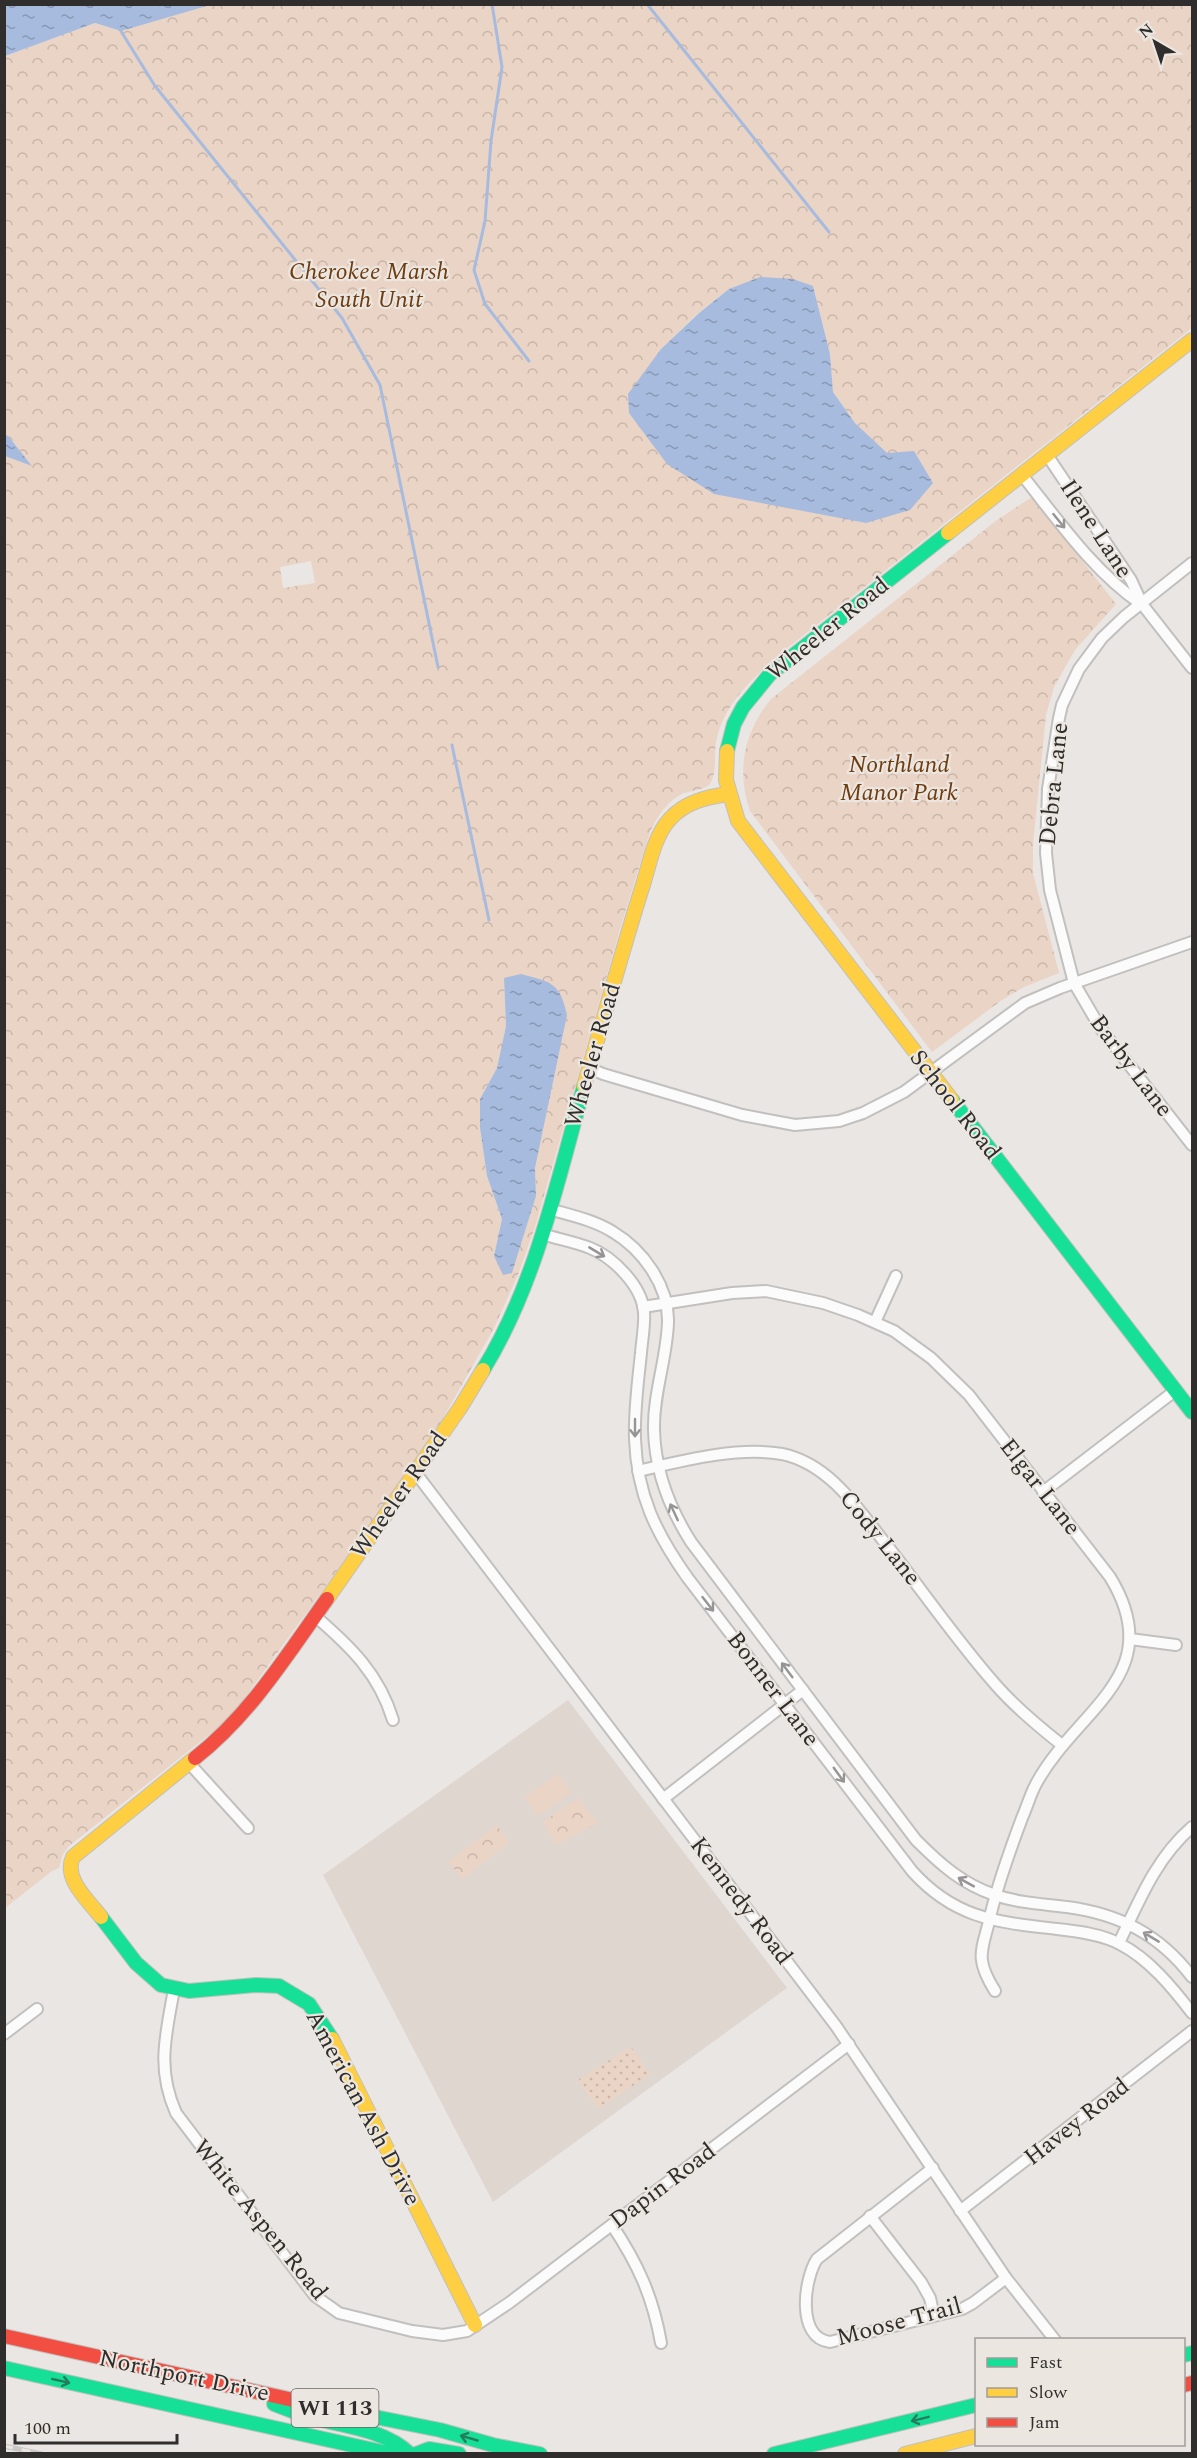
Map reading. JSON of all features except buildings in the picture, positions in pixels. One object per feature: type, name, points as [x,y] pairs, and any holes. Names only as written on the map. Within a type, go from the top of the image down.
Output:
[{"type":"street","name":"Wheeler Road","points":[[69,1865],[75,1853],[189,1763],[246,1710],[315,1616],[460,1408],[496,1349],[526,1281],[542,1234],[648,867],[664,824],[670,816],[684,806],[728,794],[724,774],[730,732],[739,710],[752,692],[770,674],[1192,340]]},
{"type":"street","name":"Ilene Lane","points":[[1047,455],[1131,580],[1142,604],[1192,668]]},
{"type":"street","name":"Ilene Lane","points":[[1022,475],[1094,562],[1117,586],[1142,604]]},
{"type":"street","name":"Debra Lane","points":[[1074,984],[1050,890],[1046,853],[1048,789],[1062,705],[1086,657],[1102,638],[1124,617],[1192,563]]},
{"type":"street","name":"School Road","points":[[728,794],[738,821],[1192,1412]]},
{"type":"street","points":[[589,1068],[742,1115],[795,1125],[823,1124],[863,1113],[904,1092],[1025,1003],[1192,942]]},
{"type":"street","name":"Barby Lane","points":[[1074,984],[1101,1029],[1192,1145]]},
{"type":"street","name":"Bonner Lane","points":[[549,1209],[590,1221],[612,1231],[630,1243],[657,1277],[666,1303],[668,1322],[654,1431],[666,1495],[691,1542],[916,1840],[953,1875],[995,1895],[1017,1901],[1102,1913],[1128,1924],[1168,1949],[1192,1977]]},
{"type":"street","points":[[542,1234],[592,1248],[601,1254],[627,1277],[643,1307]]},
{"type":"street","points":[[875,1322],[896,1276]]},
{"type":"street","name":"Elgar Lane","points":[[643,1307],[732,1293],[766,1291],[823,1303],[894,1331],[930,1358],[983,1412],[1110,1577],[1123,1598],[1130,1639],[1120,1676],[1062,1745],[1036,1784],[1001,1872],[983,1944],[982,1967],[995,1991]]},
{"type":"street","name":"Bonner Lane","points":[[643,1307],[635,1407],[638,1471],[643,1495],[664,1544],[885,1837],[925,1886],[961,1909],[990,1920],[1077,1931],[1119,1943],[1170,1984],[1192,2013]]},
{"type":"street","points":[[1043,1492],[1176,1390]]},
{"type":"street","name":"Cody Lane","points":[[638,1471],[749,1452],[764,1452],[796,1458],[828,1478],[856,1505],[996,1685],[1028,1718],[1062,1745]]},
{"type":"street","name":"Kennedy Road","points":[[415,1472],[849,2044],[1006,2278],[1053,2338]]},
{"type":"street","points":[[315,1616],[342,1639],[376,1681],[386,1697],[393,1720]]},
{"type":"street","points":[[1130,1639],[1176,1645]]},
{"type":"street","points":[[663,1799],[803,1690]]},
{"type":"street","points":[[189,1763],[248,1828]]},
{"type":"street","points":[[1119,1943],[1155,1869],[1175,1843],[1192,1827]]},
{"type":"street","name":"American Ash Drive","points":[[69,1865],[73,1881],[136,1964],[161,1985],[189,1991],[256,1985],[279,1986],[309,2004],[329,2034],[475,2325]]},
{"type":"street","name":"White Aspen Road","points":[[174,1989],[163,2072],[169,2097],[176,2113],[315,2296],[339,2313],[411,2331],[451,2334],[467,2331],[475,2325]]},
{"type":"street","points":[[4,2034],[37,2009]]},
{"type":"street","name":"Havey Road","points":[[960,2211],[1192,2031]]},
{"type":"street","name":"Dapin Road","points":[[475,2325],[509,2303],[849,2044]]},
{"type":"street","points":[[933,2168],[870,2216],[921,2282],[930,2298],[934,2316]]},
{"type":"street","name":"Moose Trail","points":[[870,2216],[826,2250],[810,2270],[806,2297],[808,2322],[820,2339],[830,2342],[934,2316],[973,2303],[1006,2278]]},
{"type":"street","points":[[612,2225],[640,2273],[655,2309],[661,2343]]},
{"type":"street","name":"Northport Drive","points":[[4,2336],[230,2387],[440,2430],[493,2445],[540,2454]]},
{"type":"street","name":"Northport Drive","points":[[4,2368],[392,2454]]},
{"type":"street","points":[[230,2387],[306,2416],[375,2435],[399,2445],[410,2454]]},
{"type":"street","points":[[774,2454],[975,2405]]},
{"type":"street","points":[[905,2454],[975,2436]]},
{"type":"street","points":[[416,2454],[422,2450],[434,2449],[459,2454]]},
{"type":"shaded area","points":[[568,1700],[787,1988],[493,2202],[323,1875]]},
{"type":"green space","name":"Cherokee Marsh South Unit","points":[[210,4],[1192,5],[1192,328],[776,657],[739,695],[720,729],[711,782],[702,789],[682,794],[671,801],[659,815],[650,832],[535,1227],[518,1275],[494,1328],[428,1445],[241,1703],[220,1726],[69,1846],[63,1854],[59,1868],[5,1908],[5,456],[31,465],[5,434],[5,56],[95,23],[121,31]],"holes":[[[813,286],[830,354],[833,392],[855,423],[887,454],[866,523],[796,509],[661,349],[697,314],[729,289]],[[311,561],[315,583],[283,588],[280,567]],[[504,978],[558,1054],[535,1168],[536,1196],[512,1273],[494,1256],[502,1219],[487,1176],[480,1128],[480,1099],[497,1068],[506,1026]]]},
{"type":"green space","name":"Northland Manor Park","points":[[1032,497],[1116,604],[1075,650],[1054,687],[1046,715],[1033,844],[1033,873],[1059,973],[1024,987],[1002,1000],[932,1052],[750,811],[744,781],[745,752],[754,725],[771,699],[997,520]]},
{"type":"green space","points":[[558,1774],[571,1793],[538,1816],[524,1797]]},
{"type":"green space","points":[[578,1798],[598,1823],[556,1845],[543,1822]]},
{"type":"green space","points":[[497,1825],[509,1843],[462,1879],[448,1862]]},
{"type":"green space","points":[[631,2047],[650,2074],[599,2109],[579,2083],[579,2079]]},
{"type":"water","points":[[4,5],[210,5],[121,31],[95,23],[5,56]]},
{"type":"water","points":[[760,277],[793,279],[813,286],[830,354],[833,392],[855,423],[887,453],[914,451],[933,483],[910,510],[866,523],[714,494],[667,464],[629,413],[628,394],[661,349],[699,313],[729,289]]},
{"type":"water","points":[[5,434],[9,437],[32,466],[5,456]]},
{"type":"water","points":[[521,974],[553,985],[561,996],[567,1015],[535,1168],[536,1196],[512,1273],[503,1275],[494,1256],[502,1219],[487,1176],[480,1128],[480,1099],[497,1068],[506,1026],[504,978]]},
{"type":"waterway","points":[[492,4],[502,67],[491,141],[485,221],[474,270],[485,304],[529,361]]},
{"type":"waterway","points":[[647,4],[829,232]]},
{"type":"waterway","points":[[119,28],[155,86],[342,318],[380,385],[438,667]]},
{"type":"waterway","points":[[452,745],[489,920]]},
{"type":"railway","points":[[4,2446],[42,2454]]},
{"type":"traffic: fast","points":[[727,751],[734,724],[743,707],[770,674],[948,533]]},
{"type":"traffic: fast","points":[[483,1370],[501,1337],[531,1268],[584,1086]]},
{"type":"traffic: fast","points":[[952,1100],[1192,1412]]},
{"type":"traffic: fast","points":[[101,1917],[136,1963],[161,1985],[189,1991],[256,1985],[279,1986],[309,2004],[332,2039]]},
{"type":"traffic: fast","points":[[1185,2355],[1192,2353]]},
{"type":"traffic: fast","points":[[4,2368],[392,2454]]},
{"type":"traffic: fast","points":[[274,2404],[305,2416],[376,2434],[400,2446],[410,2454]]},
{"type":"traffic: fast","points":[[774,2454],[975,2405]]},
{"type":"traffic: fast","points":[[325,2407],[440,2430],[493,2445],[540,2454]]},
{"type":"traffic: fast","points":[[416,2454],[429,2449],[459,2454]]},
{"type":"traffic: slow","points":[[948,533],[1192,340]]},
{"type":"traffic: slow","points":[[727,751],[726,780],[738,821],[952,1100]]},
{"type":"traffic: slow","points":[[584,1086],[659,835],[664,826],[682,808],[704,799],[728,794]]},
{"type":"traffic: slow","points":[[327,1599],[460,1408],[483,1370]]},
{"type":"traffic: slow","points":[[101,1917],[74,1881],[71,1873],[73,1857],[195,1758]]},
{"type":"traffic: slow","points":[[332,2039],[475,2325]]},
{"type":"traffic: slow","points":[[905,2454],[975,2436]]},
{"type":"traffic: jam","points":[[195,1758],[215,1741],[250,1704],[327,1599]]},
{"type":"traffic: jam","points":[[4,2336],[325,2407]]},
{"type":"traffic: jam","points":[[1185,2385],[1192,2383]]}]
